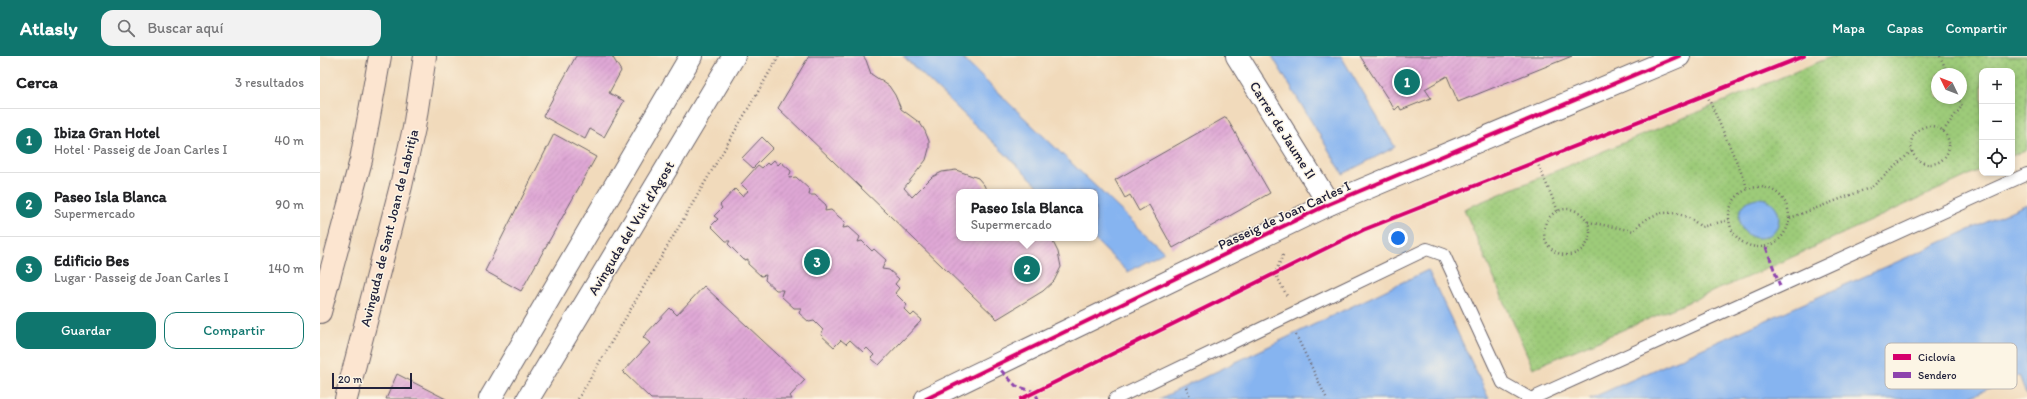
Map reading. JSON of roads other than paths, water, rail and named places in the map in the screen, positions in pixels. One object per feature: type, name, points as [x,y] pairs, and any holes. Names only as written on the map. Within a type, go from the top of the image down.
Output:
[{"type":"main road","points":[[320,312],[361,160],[380,56]]},
{"type":"main road","name":"Avinguda de Sant Joan de Labritja","points":[[346,399],[414,128],[425,56]]},
{"type":"street","points":[[490,399],[691,56]]},
{"type":"street","name":"Avinguda del Vuit d'Agost","points":[[528,399],[734,56]]},
{"type":"street","name":"Carrer de Jaume II","points":[[1237,56],[1329,204]]},
{"type":"street","name":"Passeig de Joan Carles I","points":[[926,399],[1329,204],[1679,56]]},
{"type":"lane","points":[[1115,399],[1427,249],[1444,255],[1503,383],[1531,399],[2027,174]]},
{"type":"water","points":[[903,56],[960,56],[1164,252],[1128,272],[1096,241],[1098,241],[1098,189],[1042,189]]},
{"type":"water","points":[[1272,56],[1341,56],[1395,147],[1343,174]]},
{"type":"water","points":[[1759,198],[1773,204],[1779,218],[1773,232],[1759,238],[1745,232],[1739,218],[1745,204]]},
{"type":"water","points":[[2027,204],[2027,396],[2019,375],[2017,376],[2017,343],[1885,343],[1885,389],[1988,389],[1965,399],[1589,399]]},
{"type":"water","points":[[1428,270],[1489,399],[1159,399],[1390,288]]},
{"type":"place","name":"Ibiza Gran Hotel","points":[[1407,82]]},
{"type":"place","name":"Edificio Bes","points":[[817,262]]},
{"type":"place","name":"Paseo Isla Blanca","points":[[1027,269]]}]
